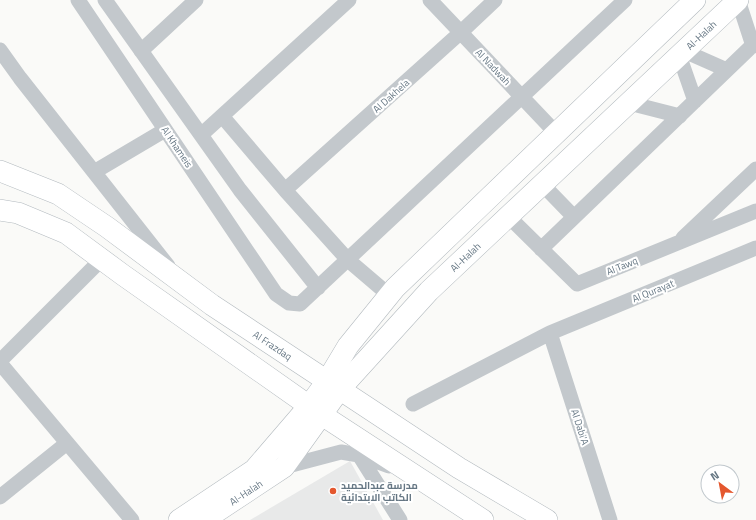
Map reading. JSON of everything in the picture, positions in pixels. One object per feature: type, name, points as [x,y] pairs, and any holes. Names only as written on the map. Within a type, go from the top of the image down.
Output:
[{"type":"main road","name":"Al-Halah","points":[[334,385],[348,346],[395,288],[695,0]]},
{"type":"main road","name":"Al-Halah","points":[[204,520],[284,466],[316,410],[334,385],[429,291],[738,0]]},
{"type":"main road","name":"Al Frazdaq","points":[[0,171],[58,194],[108,227],[212,305],[459,468],[547,520]]},
{"type":"main road","points":[[0,210],[18,213],[66,233],[316,410],[483,520]]},
{"type":"main road","name":"Al-Halah","points":[[179,520],[254,470],[316,410]]},
{"type":"street","name":"Al Khameis","points":[[78,0],[276,294],[289,303],[300,304],[318,288]]},
{"type":"street","points":[[105,0],[240,190],[318,288],[625,0]]},
{"type":"street","points":[[141,51],[196,0]]},
{"type":"street","points":[[201,135],[349,0]]},
{"type":"street","name":"Al Nadwah","points":[[430,0],[556,133]]},
{"type":"street","name":"Al Dakhela","points":[[285,190],[495,0]]},
{"type":"street","points":[[541,249],[754,44],[738,0]]},
{"type":"street","points":[[0,50],[20,78],[180,281]]},
{"type":"street","points":[[682,53],[727,70]]},
{"type":"street","points":[[682,53],[695,101]]},
{"type":"street","points":[[629,103],[680,116]]},
{"type":"street","points":[[222,116],[285,190],[348,260],[389,295]]},
{"type":"street","points":[[94,172],[165,130]]},
{"type":"street","points":[[676,244],[756,169]]},
{"type":"street","points":[[542,184],[574,217]]},
{"type":"street","name":"Al Tawq","points":[[508,216],[577,284],[756,211]]},
{"type":"street","name":"Al Qurayat","points":[[414,404],[550,334],[756,248]]},
{"type":"street","points":[[102,259],[0,362],[132,520]]},
{"type":"street","name":"Al Dabi'A","points":[[550,334],[610,520]]},
{"type":"street","points":[[0,497],[67,443]]},
{"type":"street","points":[[284,466],[341,452],[359,455],[415,476]]},
{"type":"street","points":[[359,455],[400,520]]},
{"type":"shaded area","name":"مدرسة عبدالحميد الكاتب الابتدائية","points":[[350,461],[383,520],[250,520]]},
{"type":"place","name":"مدرسة عبدالحميد الكاتب الابتدائية","points":[[333,491]]}]
